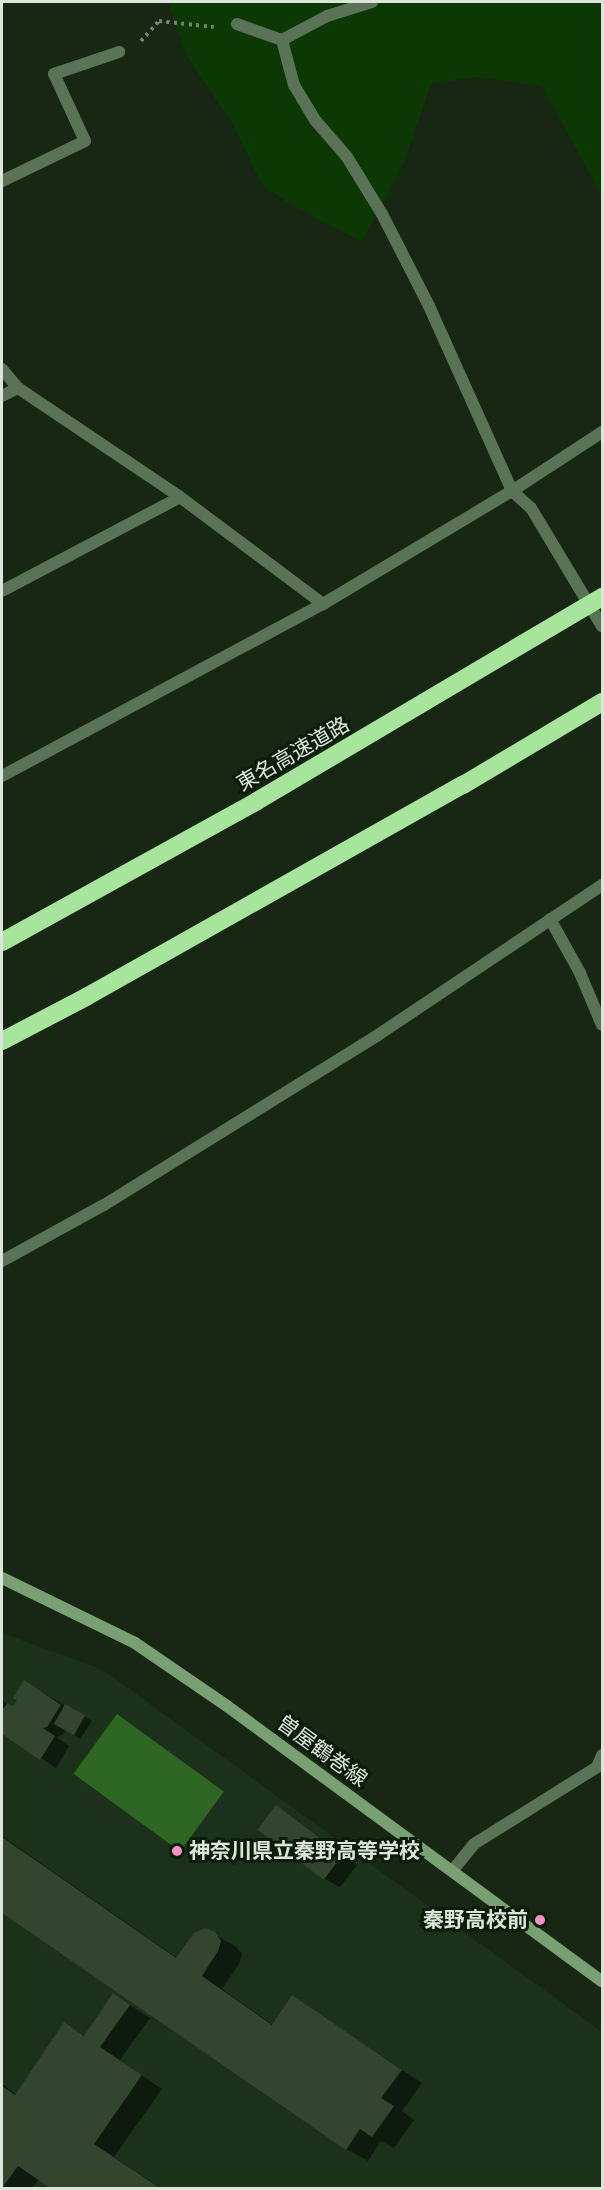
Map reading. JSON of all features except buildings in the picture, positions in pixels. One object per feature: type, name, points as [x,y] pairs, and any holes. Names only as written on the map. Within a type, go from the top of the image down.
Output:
[{"type":"highway","name":"東名高速道路","points":[[2,942],[257,801],[603,597]]},
{"type":"highway","points":[[2,1041],[87,997],[453,790],[603,702]]},
{"type":"main road","name":"曽屋鶴巻線","points":[[2,1578],[135,1643],[227,1706],[603,1981]]},
{"type":"street","points":[[237,24],[282,40],[327,16],[372,2]]},
{"type":"street","points":[[282,40],[294,85],[315,120],[347,157],[359,176],[382,214],[429,306],[512,491],[531,508],[603,626]]},
{"type":"street","points":[[2,181],[85,141],[54,74],[119,52]]},
{"type":"street","points":[[2,369],[18,388],[180,497],[323,604]]},
{"type":"street","points":[[2,396],[18,388]]},
{"type":"street","points":[[2,776],[323,604],[512,491],[603,432]]},
{"type":"street","points":[[2,591],[180,497]]},
{"type":"street","points":[[2,1261],[105,1205],[378,1035],[603,885]]},
{"type":"street","points":[[550,919],[580,973],[603,1025]]},
{"type":"street","points":[[453,1870],[474,1845],[597,1767],[603,1755]]},
{"type":"path","points":[[119,52],[135,47],[159,21],[204,28],[237,24]]},
{"type":"shaded area","points":[[168,2],[602,2],[602,196],[542,86],[475,77],[431,84],[405,160],[362,242],[293,206],[262,185],[234,126],[186,55]]},
{"type":"shaded area","name":"神奈川県立秦野高等学校","points":[[2,1633],[103,1670],[602,2032],[602,2188],[2,2188]]},
{"type":"shaded area","points":[[117,1714],[224,1792],[180,1851],[74,1774]]},
{"type":"place","name":"神奈川県立秦野高等学校","points":[[177,1851]]},
{"type":"place","name":"秦野高校前","points":[[540,1920]]}]
